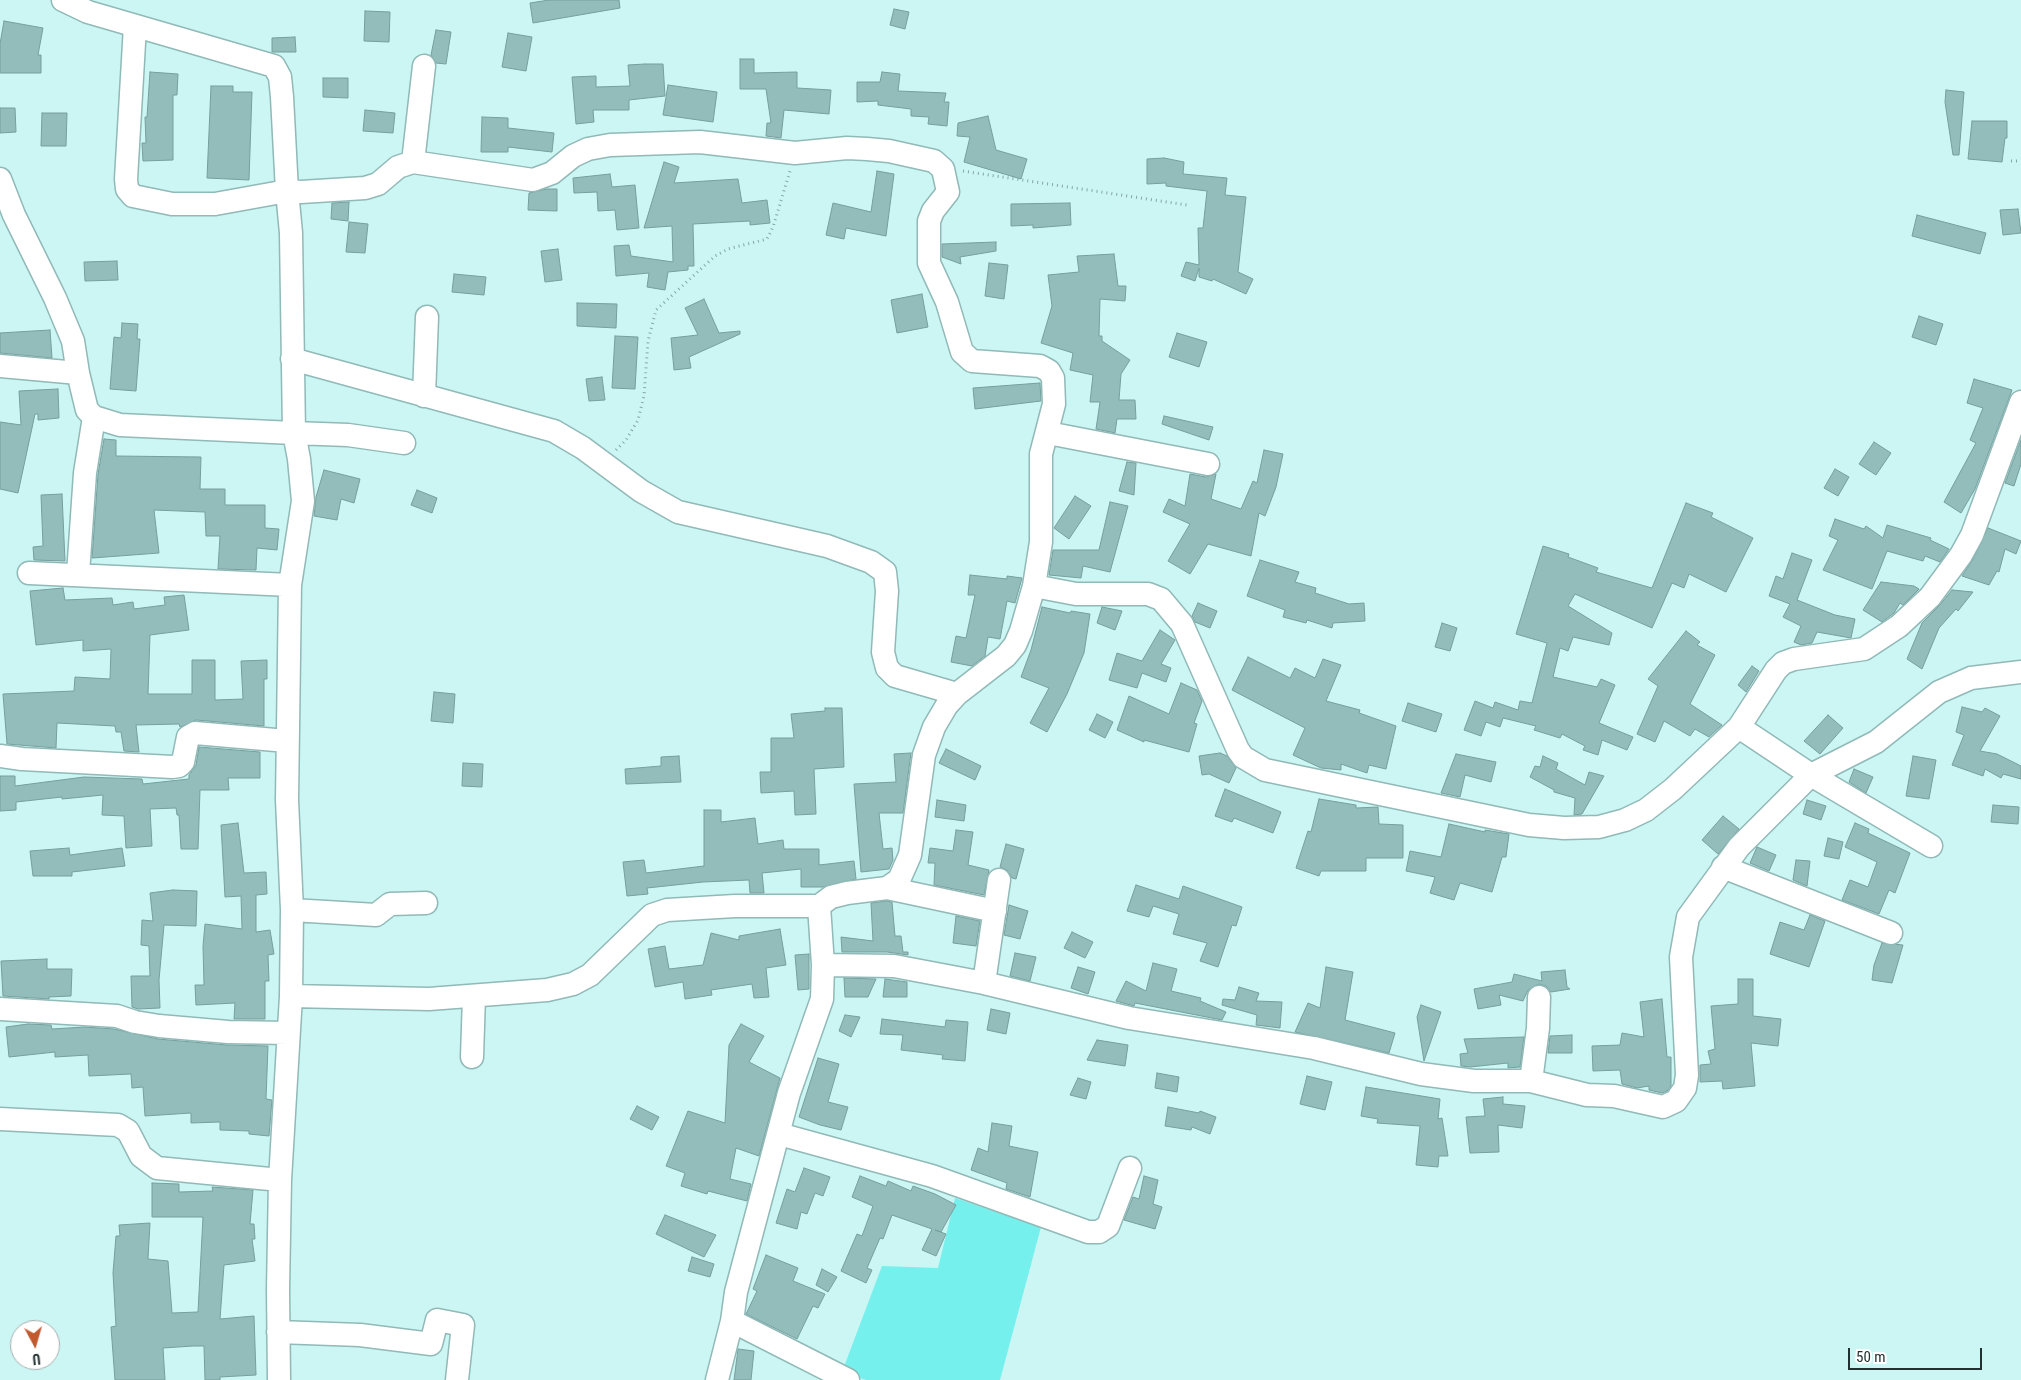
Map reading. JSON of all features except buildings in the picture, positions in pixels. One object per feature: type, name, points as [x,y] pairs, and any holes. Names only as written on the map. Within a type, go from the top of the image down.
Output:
[{"type":"street","points":[[63,0],[88,12],[274,66],[281,84],[291,233],[294,433],[299,459],[303,501],[290,585],[287,800],[292,910],[291,996],[280,1180],[279,1380]]},
{"type":"street","points":[[135,26],[127,189],[133,196],[172,204],[215,204],[287,191],[365,188],[378,184],[398,167],[413,162],[533,180],[552,173],[573,156],[588,149],[610,146],[700,142],[795,153],[847,148],[889,151],[934,161],[943,168],[948,192],[933,212],[930,221],[928,263],[947,302],[962,352],[972,361],[1040,366],[1049,371],[1053,378],[1054,404],[1041,454],[1042,524],[1034,586],[1015,645],[1006,656],[957,694],[947,705],[934,727],[924,756],[917,816],[906,869],[899,880],[887,888]]},
{"type":"street","points":[[413,162],[424,66]]},
{"type":"street","points":[[0,179],[14,215],[55,298],[69,332],[87,410],[94,417],[120,425],[348,435],[404,443]]},
{"type":"street","points":[[424,396],[427,361],[427,317]]},
{"type":"street","points":[[292,359],[554,431],[603,462],[641,491],[678,512],[827,546],[871,562],[885,572],[884,652],[887,668],[895,676],[957,694]]},
{"type":"street","points":[[0,366],[78,373]]},
{"type":"street","points":[[1034,586],[1076,594],[1148,594],[1161,599],[1182,624],[1233,741],[1243,757],[1257,767],[1274,773],[1529,825],[1564,828],[1599,827],[1625,820],[1646,810],[1673,789],[1739,727],[1776,670],[1783,663],[1794,659],[1864,649],[1899,626],[1930,597],[1961,555],[1972,535],[2021,402]]},
{"type":"street","points":[[78,574],[85,473],[94,417]]},
{"type":"street","points":[[1048,433],[1208,464]]},
{"type":"street","points":[[29,574],[78,574],[290,585]]},
{"type":"street","points":[[823,965],[894,966],[984,983],[1129,1018],[1314,1048],[1421,1074],[1474,1080],[1531,1081],[1587,1094],[1614,1096],[1663,1107],[1676,1101],[1685,1088],[1687,1075],[1682,982],[1684,933],[1688,917],[1723,867],[1766,818],[1811,775],[1876,742],[1939,692],[1955,683],[1971,678],[2021,672]]},
{"type":"street","points":[[1739,727],[1811,775],[1931,846]]},
{"type":"street","points":[[0,756],[22,759],[172,767],[179,766],[184,762],[188,736],[195,733],[287,741]]},
{"type":"street","points":[[1723,867],[1891,933]]},
{"type":"street","points":[[984,983],[999,880]]},
{"type":"street","points":[[291,996],[429,999],[519,993],[573,984],[590,975],[652,915],[667,910],[735,906],[819,906],[831,897],[887,888],[995,911]]},
{"type":"street","points":[[292,910],[376,915],[390,904],[426,903]]},
{"type":"street","points":[[717,1380],[732,1321],[736,1292],[788,1094],[820,1008],[823,965],[819,906]]},
{"type":"street","points":[[472,1058],[474,996]]},
{"type":"street","points":[[1531,1081],[1538,1028],[1539,997]]},
{"type":"street","points":[[0,1009],[117,1016],[135,1022],[159,1026],[228,1032],[288,1033]]},
{"type":"street","points":[[0,1119],[118,1125],[128,1131],[141,1156],[157,1168],[280,1180]]},
{"type":"street","points":[[778,1134],[932,1176],[1088,1232],[1098,1232],[1108,1226],[1130,1168]]},
{"type":"street","points":[[278,1332],[360,1335],[431,1344],[437,1320],[463,1325],[457,1380]]},
{"type":"street","points":[[732,1321],[848,1380]]},
{"type":"path","points":[[603,462],[626,440],[638,420],[644,396],[648,341],[656,310],[714,256],[728,249],[766,239],[770,235],[795,153]]},
{"type":"path","points":[[2012,160],[2021,161]]},
{"type":"path","points":[[943,168],[1187,205]]},
{"type":"shaded area","points":[[955,1198],[1041,1227],[1000,1380],[866,1380],[842,1372],[882,1266],[938,1268]]}]
